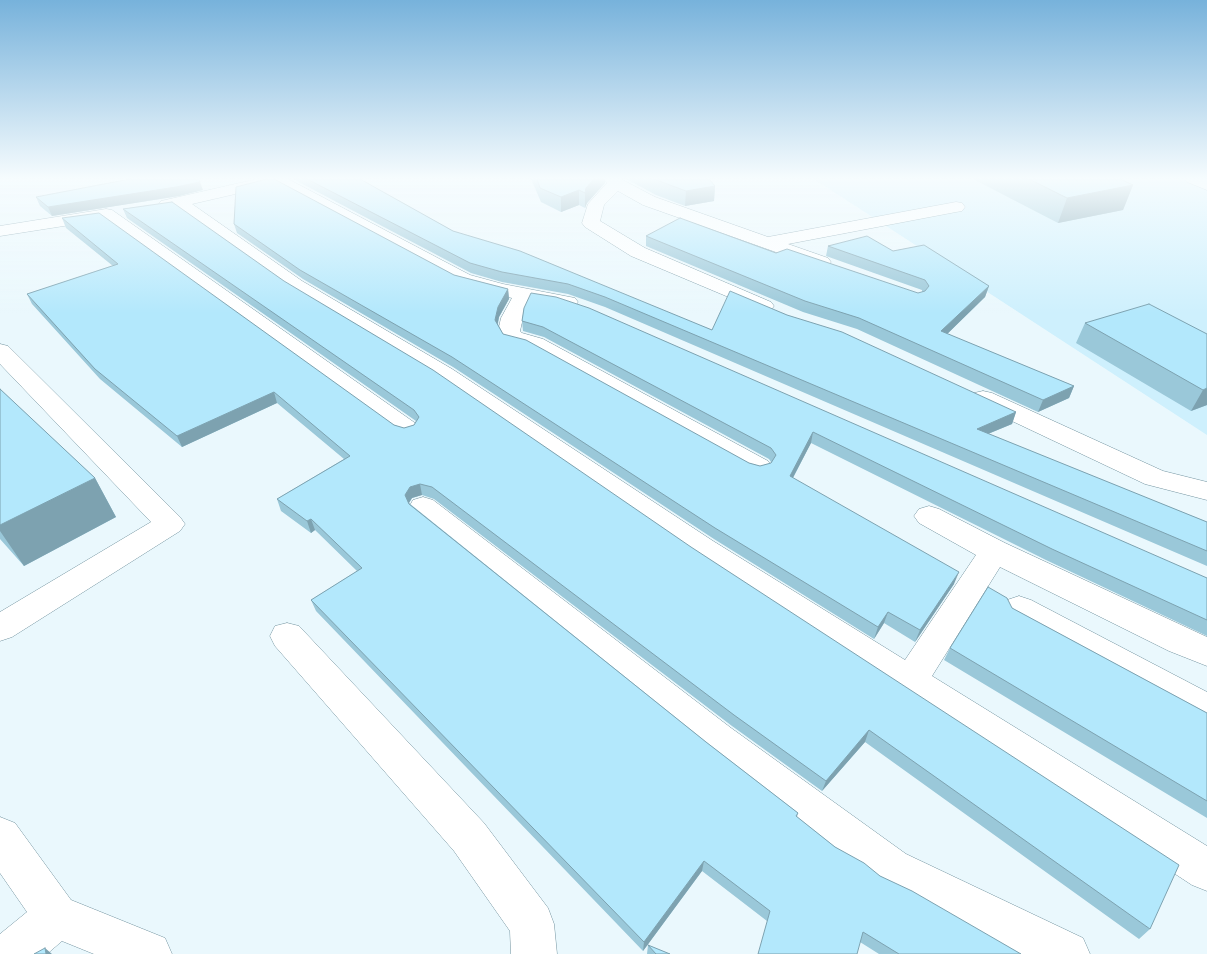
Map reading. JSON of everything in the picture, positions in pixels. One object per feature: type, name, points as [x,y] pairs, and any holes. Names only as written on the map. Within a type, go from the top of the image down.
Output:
[{"type":"street","points":[[0,231],[47,224]]},
{"type":"street","points":[[119,224],[406,428]]},
{"type":"street","points":[[196,224],[444,374],[702,549],[1207,870]]},
{"type":"street","points":[[359,224],[463,279],[500,290],[561,300],[588,309]]},
{"type":"street","points":[[592,224],[638,252],[785,315]]},
{"type":"street","points":[[714,224],[841,269]]},
{"type":"street","points":[[768,242],[865,224]]},
{"type":"street","points":[[524,294],[512,318],[509,331],[514,338],[535,344],[758,467]]},
{"type":"street","points":[[0,351],[170,524],[3,622]]},
{"type":"street","points":[[966,390],[1155,478],[1207,491]]},
{"type":"street","points":[[423,507],[718,740],[891,869],[1067,954]]},
{"type":"street","points":[[929,516],[1181,642],[1207,652]]},
{"type":"street","points":[[910,681],[994,550]]},
{"type":"street","points":[[1018,609],[1207,710]]},
{"type":"street","points":[[287,636],[469,837],[532,924],[534,954]]},
{"type":"street","points":[[0,836],[56,916],[149,954]]},
{"type":"street","points":[[12,954],[56,916]]},
{"type":"shaded area","points":[[882,224],[1207,224],[1207,435]]},
{"type":"building","points":[[69,224],[114,224],[394,425],[404,428],[414,425],[419,417],[414,410],[144,224],[203,224],[284,281],[433,370],[691,547],[1179,865],[1150,929],[869,730],[826,781],[734,715],[432,487],[420,484],[410,487],[405,495],[409,504],[706,742],[798,813],[796,816],[835,847],[864,863],[880,876],[912,891],[1021,954],[899,954],[863,932],[857,954],[758,954],[770,911],[704,861],[644,942],[311,600],[362,568],[311,519],[307,521],[277,499],[350,456],[274,392],[177,436],[95,369],[27,294],[118,264]]},
{"type":"building","points":[[234,224],[357,224],[454,275],[508,289],[498,307],[495,320],[503,334],[526,340],[749,463],[760,466],[771,463],[776,455],[771,448],[543,327],[522,321],[524,308],[531,293],[556,297],[589,308],[1207,578],[1207,620],[1052,549],[813,432],[790,476],[959,572],[920,630],[888,612],[878,627],[715,528],[452,357],[300,270]]},
{"type":"building","points":[[393,224],[440,224],[453,231],[520,251],[712,330],[730,291],[787,315],[842,332],[1016,412],[977,429],[1207,522],[1207,551],[605,297],[568,284],[502,272],[470,263]]},
{"type":"building","points":[[670,224],[695,224],[776,253],[787,249],[918,293],[925,291],[929,286],[925,280],[828,246],[867,236],[893,251],[924,245],[989,286],[941,331],[1074,386],[1043,400],[859,318],[805,301],[646,236]]},
{"type":"building","points":[[1149,304],[1207,334],[1207,388],[1203,390],[1085,323]]},
{"type":"building","points":[[0,389],[95,478],[0,525]]},
{"type":"building","points":[[988,587],[1007,598],[1012,608],[1207,713],[1207,801],[950,648]]},
{"type":"building","points":[[648,945],[670,954],[656,954]]},
{"type":"building","points":[[45,948],[46,954],[34,954]]}]
